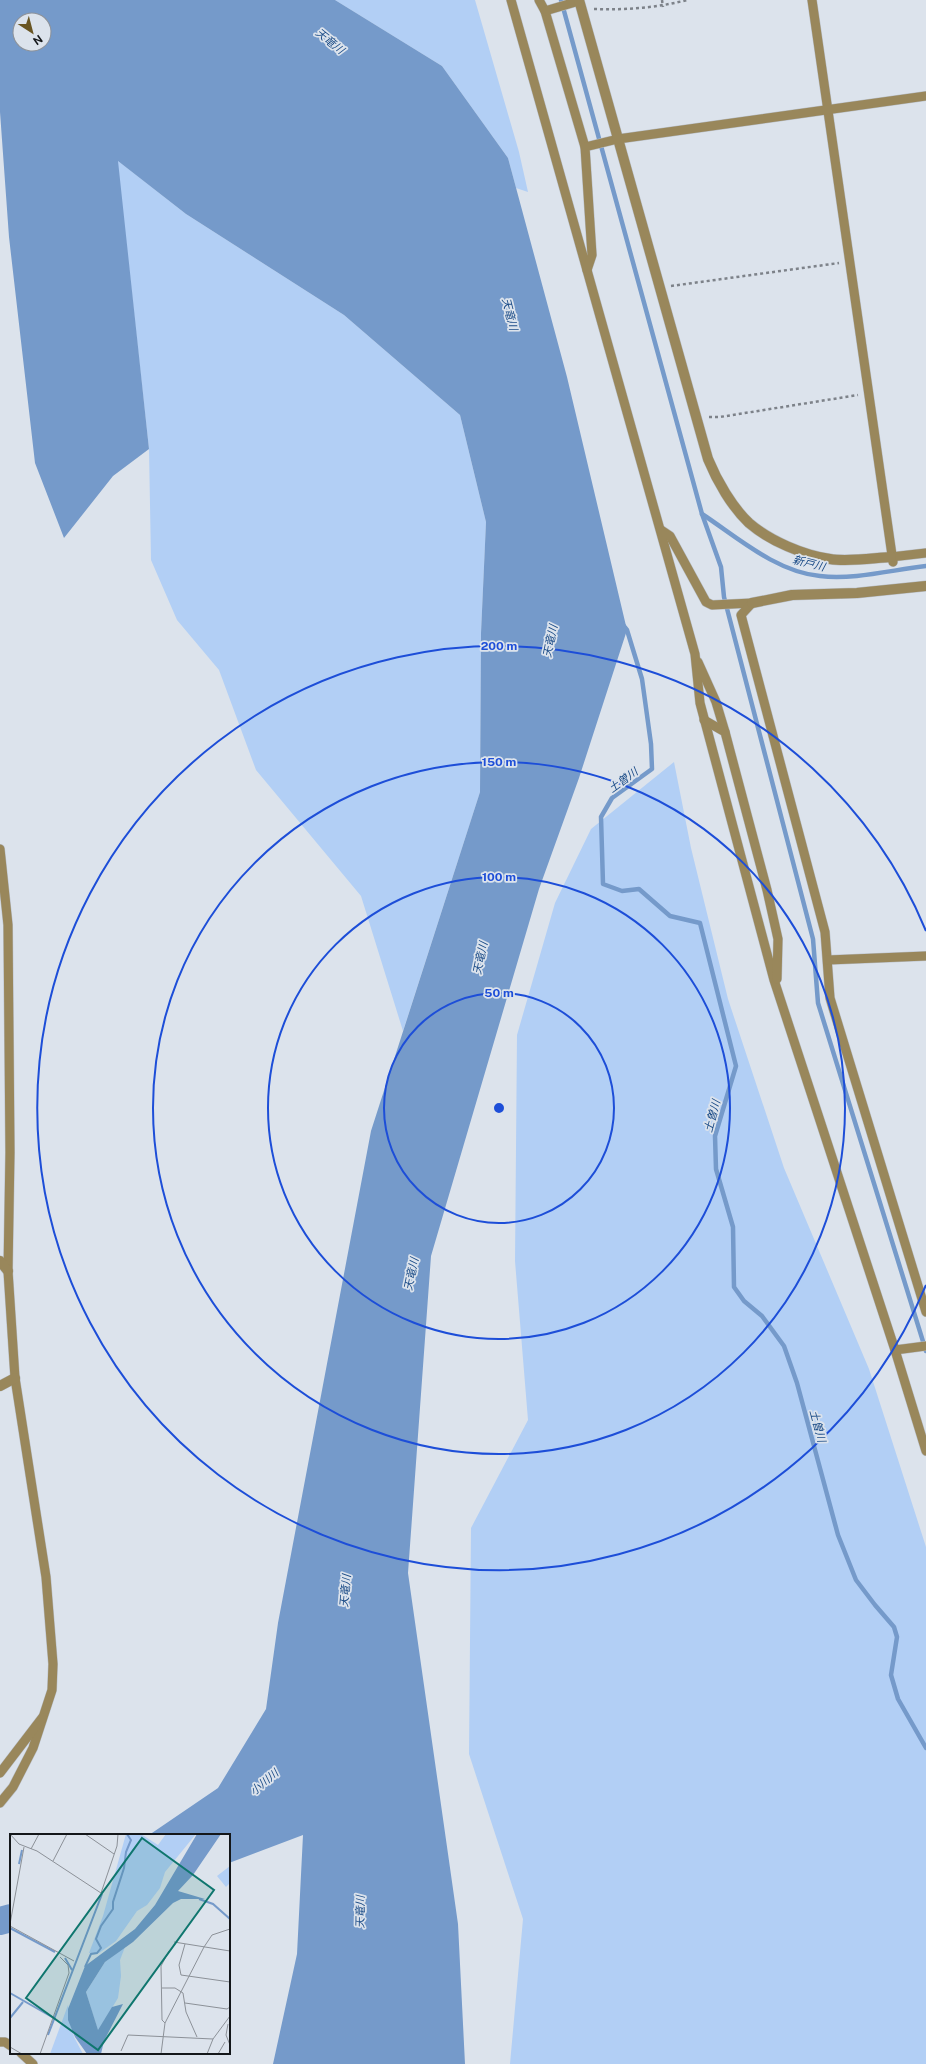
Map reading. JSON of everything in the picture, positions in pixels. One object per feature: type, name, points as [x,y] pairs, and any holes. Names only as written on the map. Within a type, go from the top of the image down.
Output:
[{"type":"street","points":[[578,3],[614,140],[660,288],[708,459],[715,475],[726,494],[749,523],[773,538],[797,550],[831,560],[892,560]]},
{"type":"street","points":[[752,603],[792,595],[857,593],[926,586]]},
{"type":"street","points":[[0,1261],[8,1271]]},
{"type":"street","points":[[0,1386],[15,1378]]},
{"type":"lane","points":[[511,0],[695,654],[716,702],[725,732],[767,890],[778,938],[777,988]]},
{"type":"lane","points":[[539,0],[549,9],[587,147],[592,255],[588,270]]},
{"type":"lane","points":[[812,0],[892,560],[926,553]]},
{"type":"lane","points":[[549,9],[578,3]]},
{"type":"lane","points":[[587,147],[614,140],[926,96]]},
{"type":"lane","points":[[661,530],[670,536],[706,602],[715,605],[752,603]]},
{"type":"lane","points":[[752,603],[741,614],[825,932],[830,998],[926,1312]]},
{"type":"lane","points":[[695,654],[700,703],[704,720],[777,988],[895,1350],[926,1451]]},
{"type":"lane","points":[[704,720],[725,732]]},
{"type":"lane","points":[[0,849],[8,925],[10,1144],[8,1271],[15,1378],[46,1576],[54,1664],[52,1690],[46,1714],[33,1748],[13,1787],[0,1803]]},
{"type":"lane","points":[[828,960],[926,956]]},
{"type":"lane","points":[[895,1350],[922,1347]]},
{"type":"lane","points":[[0,1773],[46,1714]]},
{"type":"lane","points":[[0,2042],[5,2042],[10,2045]]},
{"type":"lane","points":[[22,2054],[33,2064]]},
{"type":"path","points":[[578,3],[624,10],[663,6],[687,0]]},
{"type":"path","points":[[662,1],[663,6]]},
{"type":"path","points":[[660,288],[849,262]]},
{"type":"path","points":[[696,416],[720,418],[868,393]]},
{"type":"shaded area","points":[[335,0],[475,0],[519,152],[528,192],[516,188],[508,158],[442,66]]},
{"type":"shaded area","points":[[117,160],[186,214],[344,315],[460,415],[486,522],[481,633],[480,792],[403,1031],[361,896],[256,770],[219,670],[177,620],[151,560],[149,449]]},
{"type":"shaded area","points":[[674,762],[691,848],[728,999],[784,1168],[869,1369],[926,1547],[926,2064],[510,2064],[523,1919],[469,1754],[471,1528],[528,1420],[515,1261],[517,1035],[555,903],[591,829]]},
{"type":"water","name":"天竜川","points":[[0,0],[335,0],[442,66],[508,158],[567,377],[627,630],[579,778],[539,889],[431,1256],[408,1573],[458,1924],[465,2064],[273,2064],[297,1954],[303,1835],[230,1863],[230,1834],[150,1834],[218,1788],[266,1709],[278,1623],[371,1131],[480,792],[481,633],[486,522],[460,415],[344,315],[186,214],[118,161],[149,449],[113,476],[64,538],[35,463],[9,237],[0,112]]},
{"type":"waterway","points":[[561,0],[702,514],[721,567],[724,597],[813,939],[818,1003],[926,1351]]},
{"type":"waterway","name":"新戸川","points":[[702,514],[743,543],[773,561],[804,573],[820,576],[846,577],[926,566]]},
{"type":"waterway","name":"土曽川","points":[[623,625],[627,630],[642,679],[651,744],[652,769],[612,798],[601,817],[603,884],[622,891],[639,889],[670,916],[700,923],[736,1066],[715,1136],[716,1169],[733,1227],[734,1287],[744,1301],[762,1316],[784,1346],[797,1383],[838,1535],[856,1580],[894,1627],[897,1637],[891,1675],[898,1699],[926,1748]]},
{"type":"waterway","name":"小川川","points":[[0,1921],[10,1918]]}]
